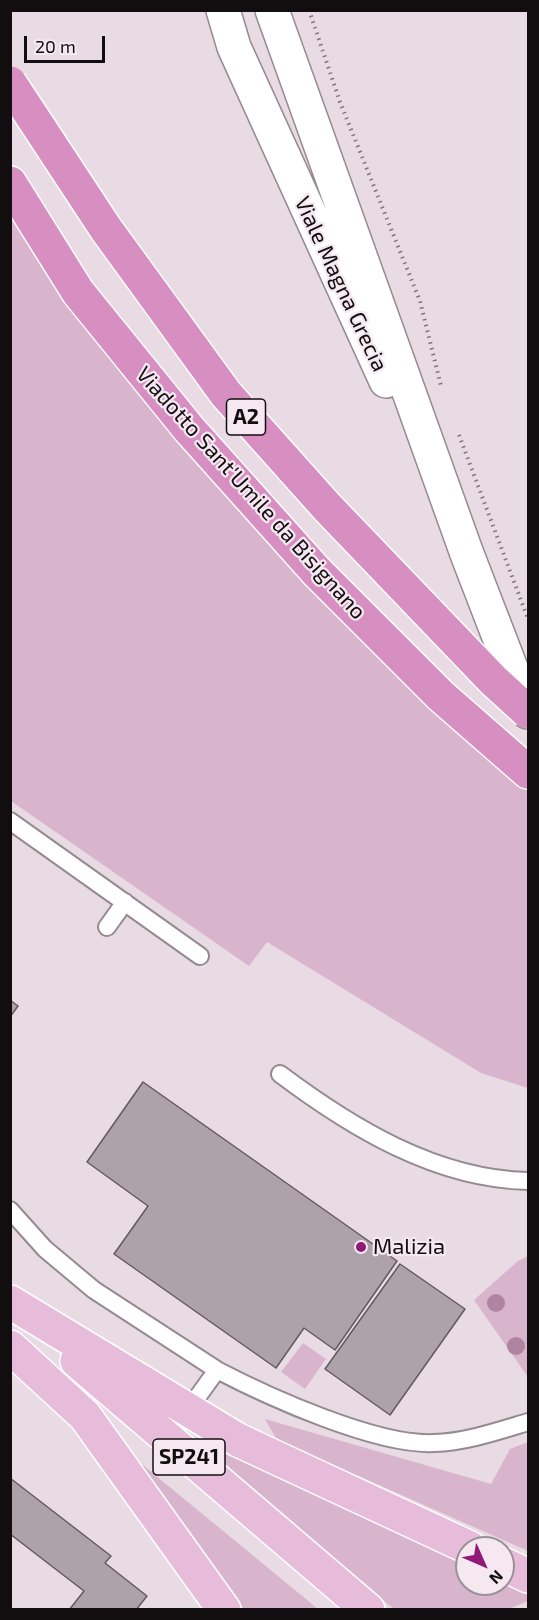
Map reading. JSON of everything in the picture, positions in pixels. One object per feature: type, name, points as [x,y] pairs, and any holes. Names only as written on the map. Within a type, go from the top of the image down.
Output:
[{"type":"highway","name":"A2","points":[[10,83],[106,229],[226,394],[327,507],[493,680],[528,712]]},
{"type":"highway","name":"Viadotto Sant'Umile da Bisignano","points":[[10,183],[78,292],[189,429],[317,572],[441,696],[528,771]]},
{"type":"main road","points":[[10,1304],[238,1440],[455,1541]]},
{"type":"main road","name":"SP241","points":[[10,1304],[368,1610]]},
{"type":"main road","points":[[10,1347],[85,1416],[224,1610]]},
{"type":"street","name":"Viale Magna Grecia","points":[[223,10],[234,47],[323,248],[467,554]]},
{"type":"street","name":"Viale Magna Grecia","points":[[272,10],[467,554],[528,712]]},
{"type":"lane","points":[[10,821],[200,956]]},
{"type":"lane","points":[[107,927],[125,902]]},
{"type":"lane","points":[[280,1074],[324,1107],[420,1158],[499,1179],[528,1181]]},
{"type":"lane","points":[[10,1210],[45,1249],[94,1290],[217,1370],[265,1396],[404,1441],[434,1443],[486,1435],[528,1422]]},
{"type":"lane","points":[[188,1410],[217,1370]]},
{"type":"path","points":[[309,10],[340,102],[420,301],[441,387]]},
{"type":"path","points":[[458,432],[528,619]]},
{"type":"shaded area","points":[[10,203],[526,784],[528,791],[528,1088],[481,1073],[267,942],[249,966],[11,801]]},
{"type":"shaded area","points":[[528,1256],[528,1377],[474,1300],[518,1261]]},
{"type":"shaded area","points":[[303,1343],[326,1359],[305,1389],[281,1372]]},
{"type":"shaded area","points":[[265,1419],[491,1484],[510,1449],[528,1442],[528,1551],[515,1545],[515,1536],[494,1536],[277,1440]]},
{"type":"shaded area","points":[[171,1429],[455,1556],[455,1596],[515,1596],[515,1582],[528,1588],[528,1601],[509,1609],[394,1609]]},
{"type":"shaded area","points":[[138,1461],[318,1609],[244,1609]]},
{"type":"building","points":[[10,1000],[18,1006],[10,1017]]},
{"type":"building","points":[[143,1082],[397,1261],[335,1350],[304,1328],[276,1368],[114,1254],[148,1206],[87,1162]]},
{"type":"building","points":[[400,1264],[465,1309],[390,1415],[325,1369]]},
{"type":"building","points":[[10,1478],[111,1556],[105,1563],[147,1596],[136,1610],[69,1610],[84,1591],[10,1534]]},
{"type":"place","name":"Malizia","points":[[361,1247]]}]
